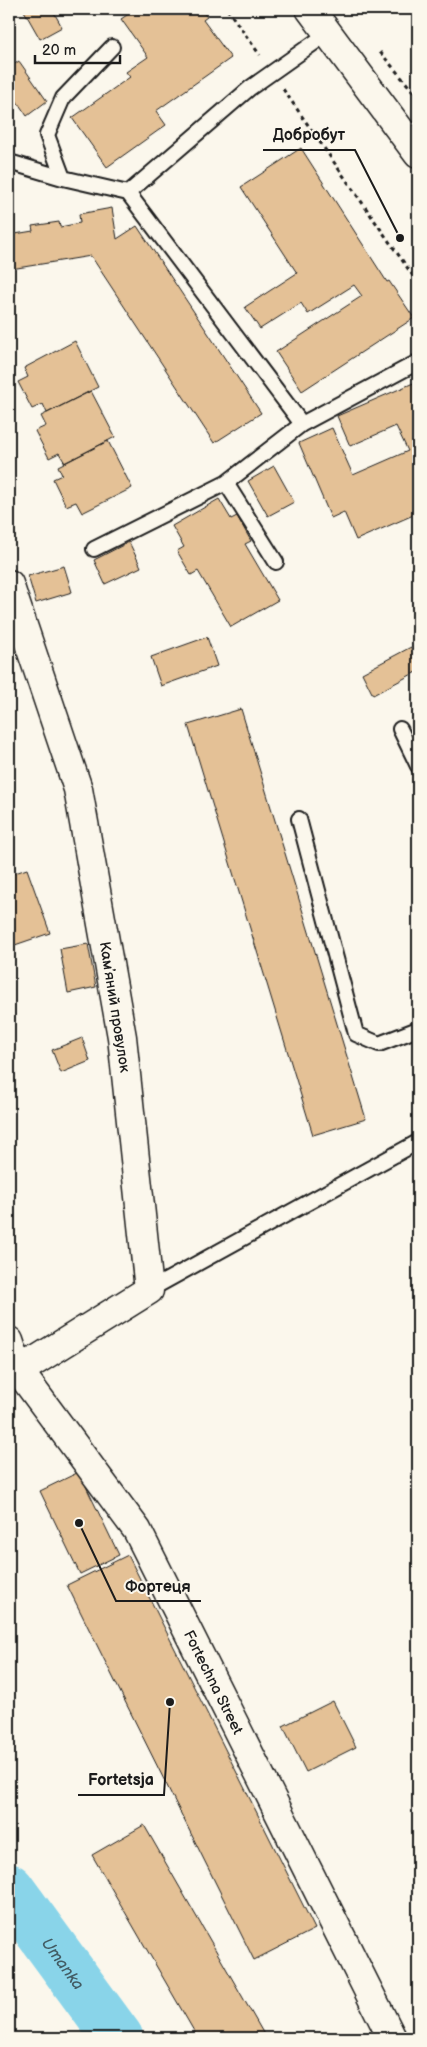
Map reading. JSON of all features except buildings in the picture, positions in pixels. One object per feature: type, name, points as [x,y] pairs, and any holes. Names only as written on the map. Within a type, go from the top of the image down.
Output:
[{"type":"street","points":[[310,9],[418,154]]},
{"type":"street","name":"Камʼяний провулок","points":[[9,584],[78,789],[122,1037],[149,1290]]},
{"type":"street","points":[[14,1371],[149,1290]]},
{"type":"street","name":"Fortechna Street","points":[[9,1342],[14,1371],[137,1530],[392,2038]]},
{"type":"lane","points":[[128,193],[250,88],[328,33]]},
{"type":"lane","points":[[63,178],[47,135],[63,98],[112,46]]},
{"type":"lane","points":[[9,162],[63,178],[128,193],[302,424]]},
{"type":"lane","points":[[94,549],[226,483],[302,424],[418,362]]},
{"type":"lane","points":[[226,483],[276,562]]},
{"type":"lane","points":[[400,729],[418,766]]},
{"type":"lane","points":[[299,819],[356,1034],[379,1044],[418,1030]]},
{"type":"lane","points":[[149,1290],[418,1142]]},
{"type":"path","points":[[227,9],[418,283]]},
{"type":"waterway","name":"Umanka","points":[[9,1889],[118,2038]]},
{"type":"place","name":"Добробут","points":[[400,238]]},
{"type":"place","name":"Фортеця","points":[[79,1523]]},
{"type":"place","name":"Fortetsja","points":[[170,1702]]}]
